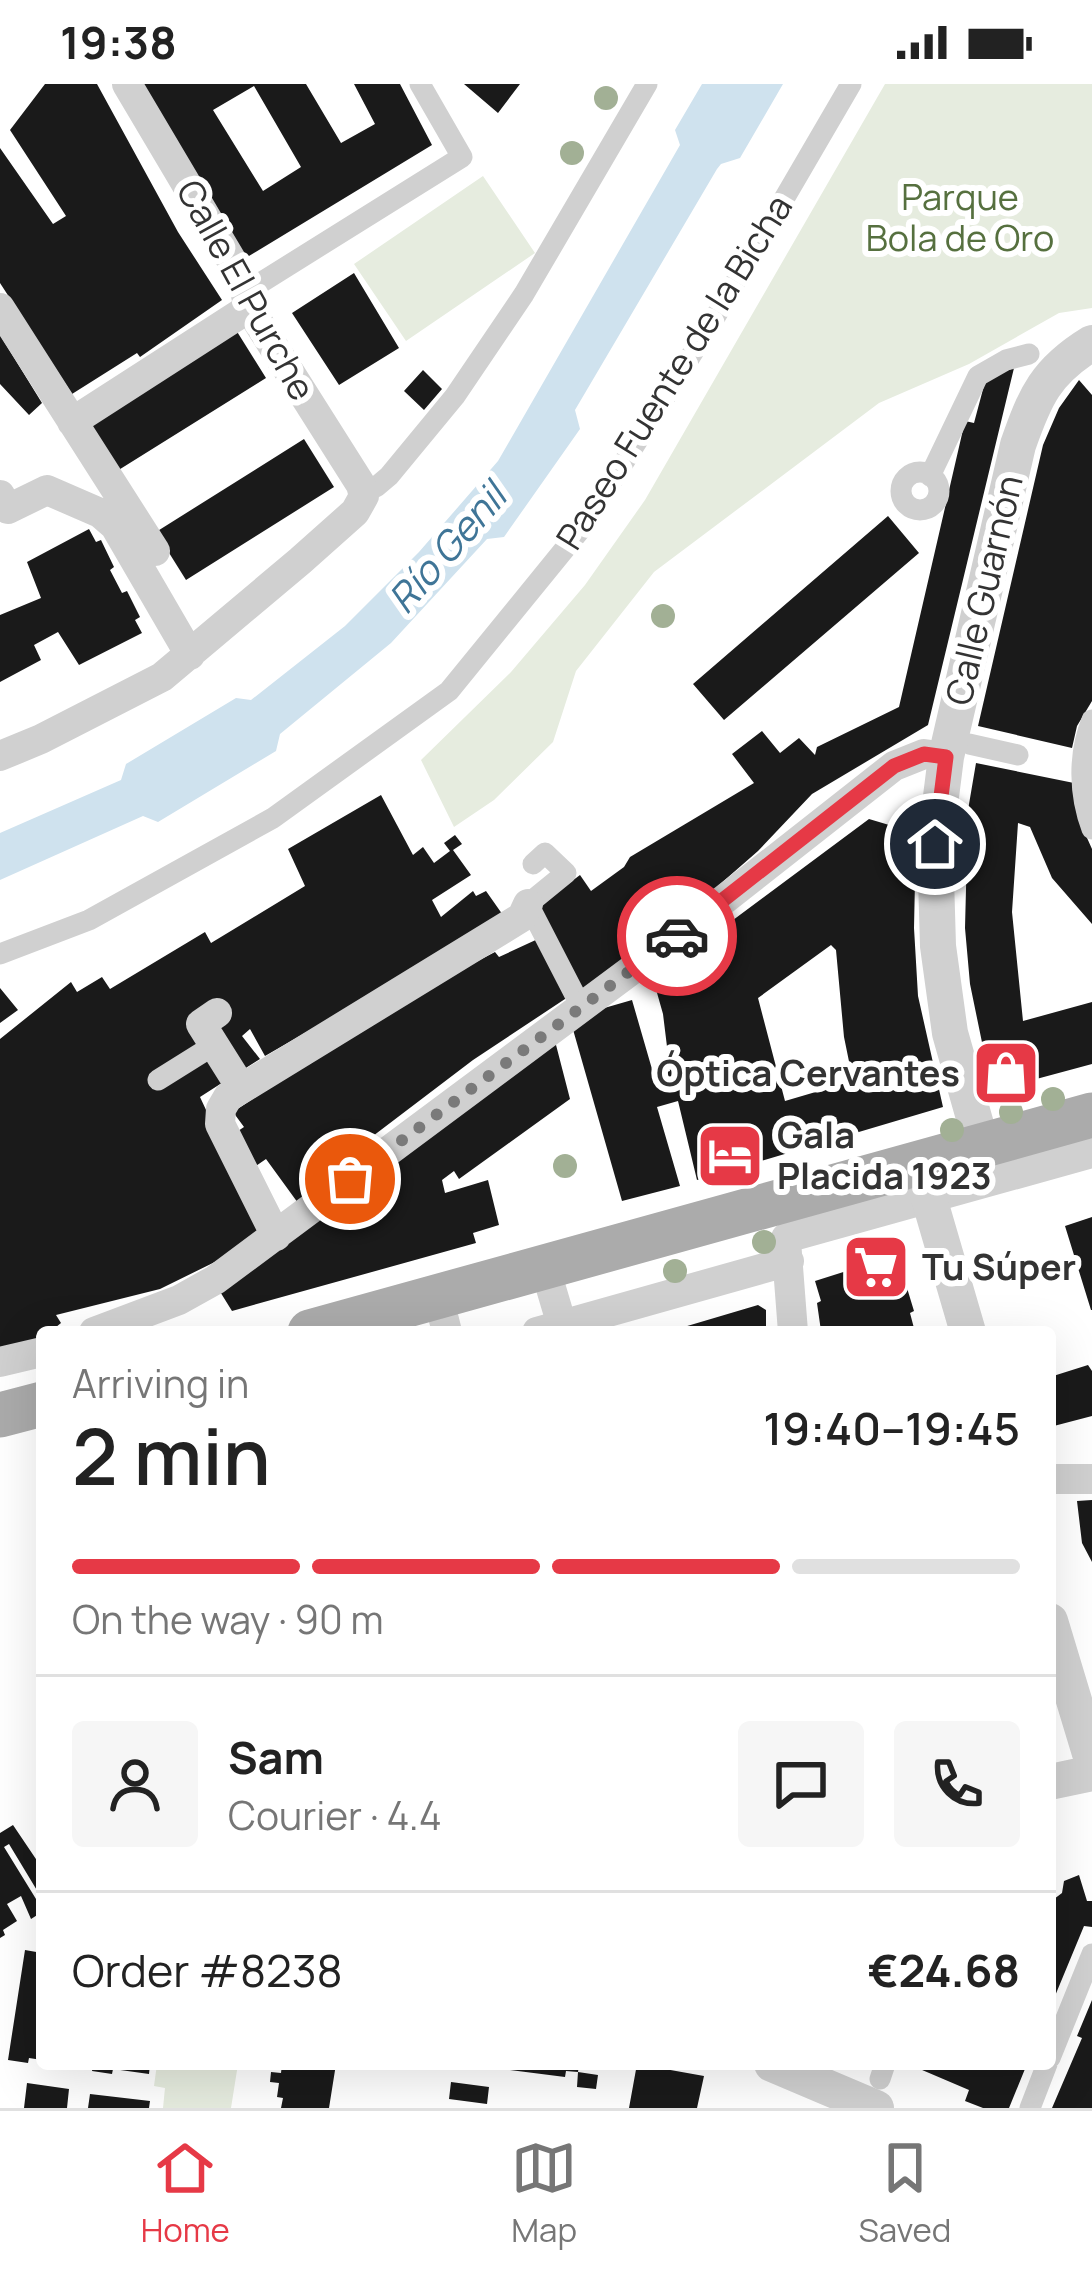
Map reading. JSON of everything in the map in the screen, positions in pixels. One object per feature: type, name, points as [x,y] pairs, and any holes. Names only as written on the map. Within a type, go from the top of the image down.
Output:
[{"type":"main road","points":[[354,1326],[442,1314],[545,1268],[785,1233],[923,1181],[982,1146],[1092,1115]]},
{"type":"main road","points":[[0,1415],[36,1406]]},
{"type":"street","name":"Calle El Purche","points":[[127,84],[361,485],[370,491]]},
{"type":"street","name":"Calle El Purche","points":[[253,296],[462,157],[420,84]]},
{"type":"street","points":[[0,756],[41,740],[162,676],[355,512],[455,396],[512,311],[646,84]]},
{"type":"street","name":"Paseo Fuente de la Bicha","points":[[0,954],[89,920],[273,818],[448,691],[585,524],[714,319],[851,84]]},
{"type":"street","points":[[72,422],[253,296]]},
{"type":"street","points":[[0,308],[154,551]]},
{"type":"street","name":"Calle Guarnón","points":[[982,1146],[950,1034],[938,946],[935,844],[1018,445],[1033,403],[1053,370],[1092,343]]},
{"type":"street","points":[[930,476],[978,376],[1029,353]]},
{"type":"street","points":[[3,506],[46,490],[100,513],[115,526],[190,655]]},
{"type":"street","points":[[1092,721],[1081,768],[1085,811],[1092,829]]},
{"type":"street","points":[[110,1326],[178,1300],[276,1236],[683,931],[894,766],[924,754],[957,750],[1018,755]]},
{"type":"street","points":[[276,1236],[220,1124],[220,1109],[240,1086],[521,917],[566,872],[545,853],[533,863]]},
{"type":"street","points":[[529,904],[576,997]]},
{"type":"street","points":[[158,1080],[215,1029],[240,1086]]},
{"type":"street","points":[[966,1326],[923,1181],[1092,1153]]},
{"type":"street","points":[[564,1326],[785,1233],[793,1326]]},
{"type":"street","points":[[545,1268],[553,1326]]},
{"type":"street","points":[[0,1362],[36,1353]]},
{"type":"street","points":[[1056,1479],[1092,1478]]},
{"type":"street","points":[[1056,1641],[1092,1760]]},
{"type":"street","points":[[1056,1781],[1092,1773]]},
{"type":"street","points":[[1056,2044],[1092,1954]]},
{"type":"street","points":[[804,2070],[880,2084]]},
{"type":"street","points":[[1030,2108],[1045,2070]]},
{"type":"green space","name":"Parque Bola de Oro","points":[[885,84],[1092,84],[1092,308],[1059,313],[969,364],[879,403],[654,572],[576,671],[553,742],[494,800],[454,827],[421,760],[511,672],[585,585],[645,500]]},
{"type":"green space","points":[[483,176],[535,253],[406,341],[354,264]]},
{"type":"green space","points":[[156,2070],[237,2070],[231,2108],[163,2108],[165,2088],[154,2086]]},
{"type":"water","name":"Río Genil","points":[[702,84],[783,84],[740,158],[717,169],[575,410],[580,429],[504,537],[487,539],[391,643],[280,734],[276,751],[158,822],[143,816],[0,880],[0,833],[121,780],[126,764],[236,698],[251,700],[345,626],[419,552],[498,461],[680,145],[675,130]]},
{"type":"building","points":[[45,84],[97,84],[178,232],[222,300],[140,357],[137,353],[72,394],[0,283],[0,148],[53,224],[66,216],[10,130]]},
{"type":"building","points":[[141,84],[306,84],[341,143],[375,124],[354,84],[400,84],[432,145],[244,259]],"holes":[[[254,86],[301,167],[263,191],[213,110]]]},
{"type":"building","points":[[464,84],[520,84],[498,113]]},
{"type":"building","points":[[354,273],[399,348],[339,385],[292,313]]},
{"type":"building","points":[[236,330],[266,378],[117,471],[87,423]]},
{"type":"building","points":[[0,335],[42,403],[29,415],[0,384]]},
{"type":"building","points":[[1014,368],[928,725],[812,794],[758,851],[671,927],[578,992],[536,908],[580,875],[591,891],[630,857],[754,783],[732,754],[762,731],[780,753],[799,738],[815,755],[817,747],[899,707],[965,421],[974,423],[986,378]]},
{"type":"building","points":[[423,370],[442,389],[424,410],[404,391]]},
{"type":"building","points":[[1079,380],[1092,395],[1092,701],[1077,726],[1072,748],[978,726],[1043,445],[1059,408]]},
{"type":"building","points":[[304,439],[334,487],[186,580],[156,532]]},
{"type":"building","points":[[888,516],[919,553],[724,720],[693,684]]},
{"type":"building","points":[[89,529],[96,542],[101,540],[122,593],[127,591],[142,633],[79,665],[58,632],[34,645],[41,660],[0,682],[0,615],[41,598],[27,562]]},
{"type":"building","points":[[976,763],[1074,783],[1079,820],[1092,849],[1092,924],[1052,878],[1030,827],[1018,823],[1012,912],[1023,1021],[1092,1002],[1092,1064],[992,1091],[970,984],[965,928],[968,810]]},
{"type":"building","points":[[381,795],[413,855],[423,847],[434,863],[450,851],[444,843],[455,835],[462,844],[453,850],[471,875],[432,900],[441,917],[473,891],[476,896],[486,891],[505,918],[265,1056],[250,1029],[242,1036],[260,1059],[241,1071],[212,1027],[226,1016],[216,1003],[189,1022],[204,1046],[149,1081],[154,1089],[211,1053],[228,1079],[200,1097],[261,1228],[223,1258],[160,1289],[56,1315],[61,1323],[57,1326],[36,1326],[35,1344],[0,1351],[0,1039],[71,982],[77,992],[102,977],[110,989],[205,932],[211,943],[305,886],[288,849]]},
{"type":"building","points":[[869,819],[916,833],[918,996],[943,1107],[697,1180],[678,1101],[657,1107],[680,1186],[622,1201],[572,1026],[594,1011],[632,1000],[654,1076],[670,1071],[663,1014],[650,968],[690,940],[725,926]],"holes":[[[831,945],[836,950],[853,1081],[785,1101],[758,998]]]},
{"type":"building","points":[[540,938],[568,997],[473,1060],[369,1139],[374,1145],[298,1203],[266,1159],[250,1170],[232,1135],[244,1127],[233,1112],[400,1002],[495,952],[499,957]]},
{"type":"building","points":[[0,988],[18,1010],[0,1023]]},
{"type":"building","points":[[555,1041],[570,1099],[459,1179],[454,1171],[442,1180],[445,1193],[488,1180],[499,1225],[473,1233],[476,1243],[232,1311],[219,1290]]},
{"type":"building","points":[[1092,1217],[1092,1310],[1091,1310],[1065,1226]]},
{"type":"building","points":[[897,1255],[914,1311],[910,1313],[913,1326],[820,1326],[817,1303],[821,1301],[815,1281]]},
{"type":"building","points":[[758,1305],[766,1310],[766,1326],[687,1326]]},
{"type":"building","points":[[1088,1365],[1092,1416],[1056,1425],[1056,1375]]},
{"type":"building","points":[[1092,1500],[1092,1562],[1082,1543],[1077,1501]]},
{"type":"building","points":[[13,1825],[36,1859],[36,1889],[9,1844],[4,1847],[36,1899],[36,1916],[31,1919],[21,1896],[7,1904],[17,1921],[0,1938],[0,1833]]},
{"type":"building","points":[[1079,1875],[1087,1901],[1092,1901],[1092,1927],[1084,1926],[1056,1994],[1056,1898],[1064,1881]]},
{"type":"building","points":[[25,1950],[36,1952],[36,2059],[29,2058],[28,2063],[8,2060]]},
{"type":"building","points":[[1092,2000],[1092,2108],[1052,2108],[1082,2038],[1077,2036]]},
{"type":"building","points":[[335,2070],[329,2108],[281,2108],[279,2083],[270,2082],[271,2072]]},
{"type":"building","points":[[510,2070],[578,2070],[566,2071],[565,2077]]},
{"type":"building","points":[[636,2070],[704,2076],[697,2108],[629,2108]]},
{"type":"building","points":[[922,2070],[1025,2070],[1009,2108],[983,2108],[965,2101],[969,2090]]},
{"type":"building","points":[[578,2072],[598,2075],[596,2089],[577,2087]]},
{"type":"building","points":[[451,2082],[489,2087],[487,2104],[449,2099]]},
{"type":"building","points":[[27,2083],[69,2089],[67,2108],[24,2108]]},
{"type":"building","points":[[90,2094],[150,2101],[149,2108],[88,2108]]},
{"type":"way so far","points":[[350,1179],[677,936]]},
{"type":"place","name":"Óptica Cervantes","points":[[1006,1073]]},
{"type":"place","name":"Gala Placida 1923","points":[[730,1156]]},
{"type":"place","name":"Tu Súper","points":[[876,1267]]},
{"type":"route","points":[[677,936],[894,766],[924,754],[946,757],[935,844]]}]
